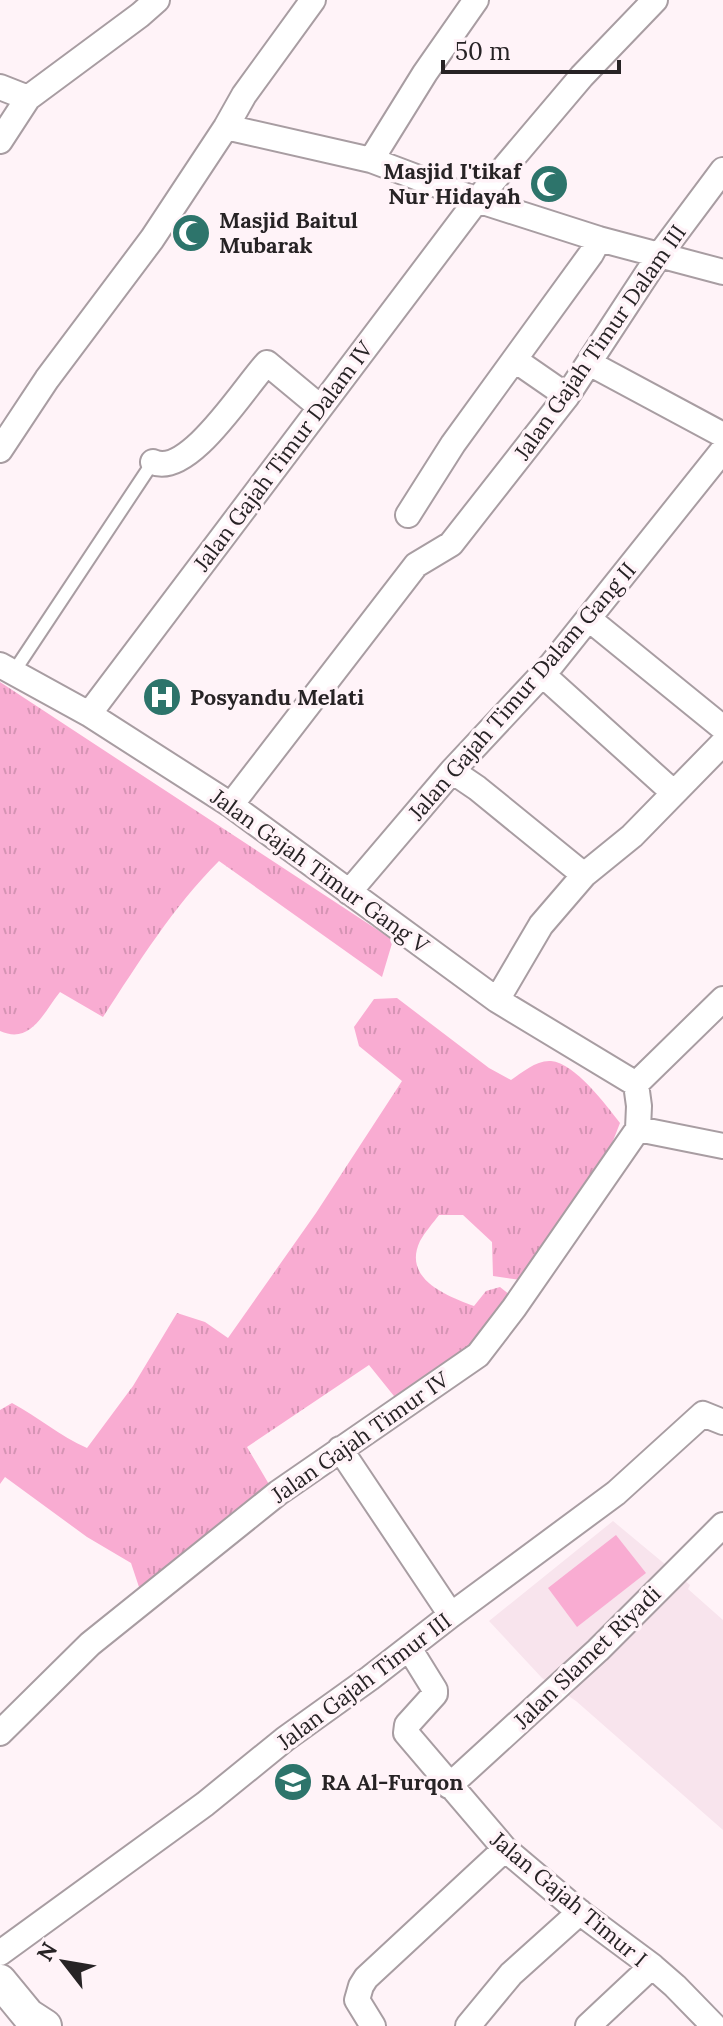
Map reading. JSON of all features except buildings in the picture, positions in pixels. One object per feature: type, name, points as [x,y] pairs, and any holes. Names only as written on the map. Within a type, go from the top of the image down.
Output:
[{"type":"main road","points":[[0,1981],[28,2015],[45,2026]]},
{"type":"street","points":[[0,141],[28,98],[157,0]]},
{"type":"street","points":[[0,450],[47,379],[152,239],[244,95],[313,0]]},
{"type":"street","points":[[371,160],[425,73],[476,0]]},
{"type":"street","name":"Jalan Gajah Timur Dalam IV","points":[[89,714],[477,200],[582,76],[655,0]]},
{"type":"street","points":[[0,87],[28,98]]},
{"type":"street","points":[[226,127],[371,160],[477,200],[599,239],[723,272]]},
{"type":"street","name":"Jalan Gajah Timur Dalam III","points":[[231,805],[416,565],[451,544],[567,396],[658,257],[723,170]]},
{"type":"street","points":[[408,515],[453,444],[599,239]]},
{"type":"street","points":[[515,360],[567,396]]},
{"type":"street","points":[[155,459],[164,465],[193,451],[267,363],[320,407]]},
{"type":"street","points":[[589,363],[723,435]]},
{"type":"street","name":"Jalan Gajah Timur Dalam Gang II","points":[[349,892],[452,771],[589,619],[723,450]]},
{"type":"street","points":[[589,619],[723,728]]},
{"type":"street","name":"Jalan Gajah Timur Gang V","points":[[7,669],[89,714],[231,805],[497,1000],[636,1084]]},
{"type":"street","points":[[542,674],[674,793]]},
{"type":"street","points":[[497,1000],[541,925],[584,875],[632,836],[723,743]]},
{"type":"street","points":[[452,771],[584,875]]},
{"type":"street","points":[[723,999],[636,1084],[638,1129],[723,1146]]},
{"type":"street","name":"Jalan Gajah Timur IV","points":[[0,1733],[90,1644],[278,1493],[478,1355],[638,1129]]},
{"type":"street","name":"Jalan Gajah Timur III","points":[[0,1953],[205,1804],[285,1739],[616,1493],[703,1414],[723,1422]]},
{"type":"street","points":[[340,1449],[451,1615]]},
{"type":"street","name":"Jalan Slamet Riyadi","points":[[449,1786],[598,1650],[723,1525]]},
{"type":"street","name":"Jalan Gajah Timur I","points":[[409,1648],[435,1694],[407,1725],[406,1733],[505,1849],[580,1912],[652,1966],[588,2026]]},
{"type":"street","points":[[373,2026],[357,2000],[366,1978],[505,1849]]},
{"type":"street","points":[[468,2026],[511,1974],[580,1912]]},
{"type":"street","points":[[652,1966],[714,2026]]},
{"type":"lane","points":[[7,669],[155,459]]},
{"type":"shaded area","points":[[613,1521],[690,1585],[688,1589],[723,1620],[723,1830],[576,1701],[542,1678],[489,1621]]},
{"type":"green space","points":[[0,682],[393,940],[382,977],[219,861],[172,916],[103,1017],[60,992],[28,1030],[20,1034],[0,1031]]},
{"type":"green space","points":[[397,998],[489,1068],[511,1080],[545,1061],[570,1069],[620,1123],[611,1146],[521,1280],[493,1276],[492,1242],[463,1215],[439,1215],[420,1241],[416,1254],[417,1266],[430,1284],[474,1306],[486,1291],[500,1287],[510,1295],[489,1332],[398,1401],[369,1365],[247,1447],[270,1486],[141,1593],[131,1563],[87,1537],[5,1477],[0,1484],[0,1410],[12,1403],[87,1448],[133,1386],[177,1313],[205,1322],[228,1338],[316,1213],[402,1081],[359,1046],[354,1027],[374,999]]},
{"type":"green space","points":[[616,1535],[646,1573],[577,1627],[548,1588]]},
{"type":"place","name":"Masjid I'tikaf Nur Hidayah","points":[[549,184]]},
{"type":"place","name":"Masjid Baitul Mubarak","points":[[191,233]]},
{"type":"place","name":"Posyandu Melati","points":[[162,697]]},
{"type":"place","name":"RA Al-Furqon","points":[[293,1782]]}]
